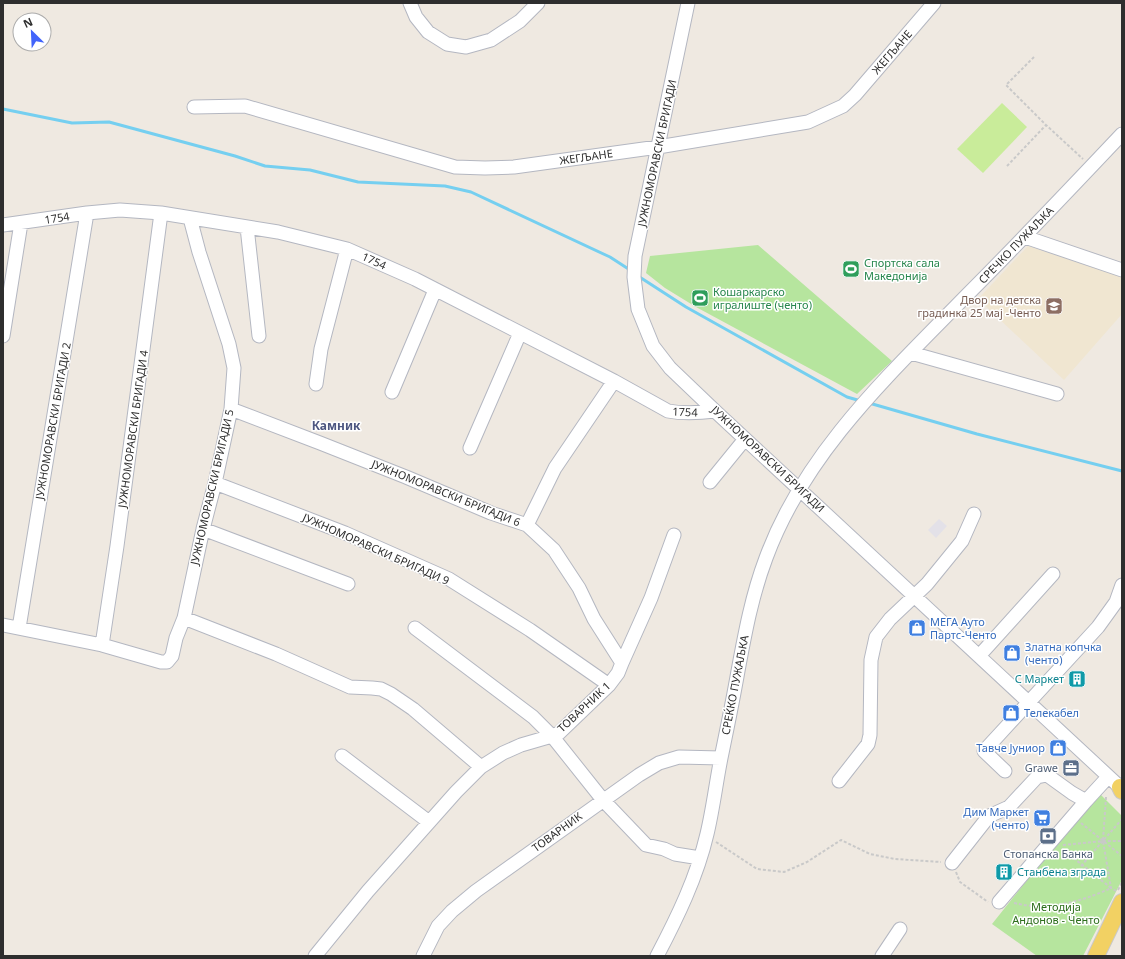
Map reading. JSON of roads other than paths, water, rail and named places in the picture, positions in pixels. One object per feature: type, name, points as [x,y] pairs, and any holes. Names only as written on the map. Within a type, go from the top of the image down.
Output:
[{"type":"main road","points":[[1096,956],[1119,897]]},
{"type":"street","points":[[410,3],[416,17],[428,32],[446,44],[466,47],[491,40],[520,21],[538,3]]},
{"type":"street","name":"ЈУЖНОМОРАВСКИ БРИГАДИ","points":[[688,3],[635,256],[634,277],[638,309],[653,346],[670,368],[715,411],[800,488],[1029,702],[1117,787]]},
{"type":"street","name":"ЖЕГЉАНЕ","points":[[194,107],[245,106],[455,167],[514,167],[658,147],[808,122],[843,106],[855,95],[934,3]]},
{"type":"street","name":"СРЕЧКО ПУЖАЉКА","points":[[843,426],[910,353],[1025,237],[1122,134]]},
{"type":"street","name":"1754","points":[[3,225],[21,224],[87,213],[120,210],[161,213],[278,232],[347,249],[415,279],[614,381],[668,411],[693,413],[715,411]]},
{"type":"street","name":"ЈУЖНОМОРАВСКИ БРИГАДИ 2","points":[[18,628],[87,213]]},
{"type":"street","name":"ЈУЖНОМОРАВСКИ БРИГАДИ 4","points":[[102,645],[118,538],[161,213]]},
{"type":"street","name":"ЈУЖНОМОРАВСКИ БРИГАДИ 5","points":[[102,645],[161,662],[167,662],[172,656],[176,638],[184,618],[231,409],[234,368],[229,344],[199,252],[190,218]]},
{"type":"street","points":[[3,336],[21,224]]},
{"type":"street","points":[[247,227],[260,336]]},
{"type":"street","points":[[1025,237],[1122,270]]},
{"type":"street","points":[[316,384],[322,349],[347,249]]},
{"type":"street","points":[[392,392],[435,290]]},
{"type":"street","points":[[470,448],[520,333]]},
{"type":"street","points":[[910,353],[1057,394]]},
{"type":"street","points":[[527,526],[555,468],[614,381]]},
{"type":"street","name":"ЈУЖНОМОРАВСКИ БРИГАДИ 6","points":[[231,409],[327,445],[491,513],[527,526],[554,550],[580,588],[594,619],[622,663]]},
{"type":"street","name":"СРЕЌКО ПУЖАЉКА","points":[[657,956],[676,921],[707,836],[750,607],[768,551],[782,519],[800,488],[843,426]]},
{"type":"street","points":[[710,482],[745,439]]},
{"type":"street","name":"ЈУЖНОМОРАВСКИ БРИГАДИ 9","points":[[215,483],[345,533],[448,580],[530,630],[609,685]]},
{"type":"street","points":[[839,781],[868,744],[870,735],[871,660],[876,637],[890,619],[915,596],[962,542],[974,514]]},
{"type":"street","points":[[203,529],[348,584]]},
{"type":"street","name":"ТОВАРНИК 1","points":[[315,956],[368,891],[429,822],[481,767],[503,753],[520,745],[552,736],[566,728],[609,685],[618,673],[651,598],[674,535]]},
{"type":"street","points":[[979,656],[1053,574]]},
{"type":"street","points":[[1005,771],[984,751],[1098,627],[1116,602],[1122,585]]},
{"type":"street","points":[[184,618],[276,654],[350,686],[372,688],[391,694],[413,709],[481,767]]},
{"type":"street","points":[[3,625],[102,645]]},
{"type":"street","points":[[415,628],[533,717],[552,736],[603,800],[646,845],[664,849],[675,854],[700,858]]},
{"type":"street","points":[[342,756],[429,822]]},
{"type":"street","name":"ТОВАРНИК","points":[[423,956],[438,926],[452,911],[476,891],[639,775],[669,759],[679,757],[721,758]]},
{"type":"street","points":[[952,863],[989,816],[1009,807],[1037,777],[1047,775],[1072,793],[1086,800]]},
{"type":"street","points":[[999,902],[1086,800],[1117,787]]},
{"type":"street","points":[[882,956],[900,929]]},
{"type":"waterway","points":[[3,109],[72,123],[109,122],[235,156],[265,166],[310,170],[358,182],[445,186],[471,192],[610,257],[630,270]]},
{"type":"waterway","points":[[638,276],[686,307],[847,397],[861,401]]},
{"type":"waterway","points":[[869,403],[977,434],[1122,471]]},
{"type":"place","name":"Спортска сала Македонија","points":[[851,269]]},
{"type":"place","name":"Кошаркарско игралиште (ченто)","points":[[700,298]]},
{"type":"place","name":"Двор на детска градинка 25 мај -Ченто","points":[[1054,306]]},
{"type":"place","name":"МЕГА Ауто Партс-Ченто","points":[[917,628]]},
{"type":"place","name":"Златна копчка (ченто)","points":[[1012,653]]},
{"type":"place","name":"С Маркет","points":[[1077,679]]},
{"type":"place","name":"Телекабел","points":[[1011,713]]},
{"type":"place","name":"Тавче Јуниор","points":[[1058,748]]},
{"type":"place","name":"Grawe","points":[[1071,768]]},
{"type":"place","name":"Дим Маркет (ченто)","points":[[1042,818]]},
{"type":"place","name":"Стопанска Банка","points":[[1048,836]]},
{"type":"place","name":"Станбена зграда","points":[[1004,872]]},
{"type":"district","name":"Камник","points":[[336,426]]},
{"type":"park label","name":"Методија Андонов - Ченто","points":[[1056,913]]}]
